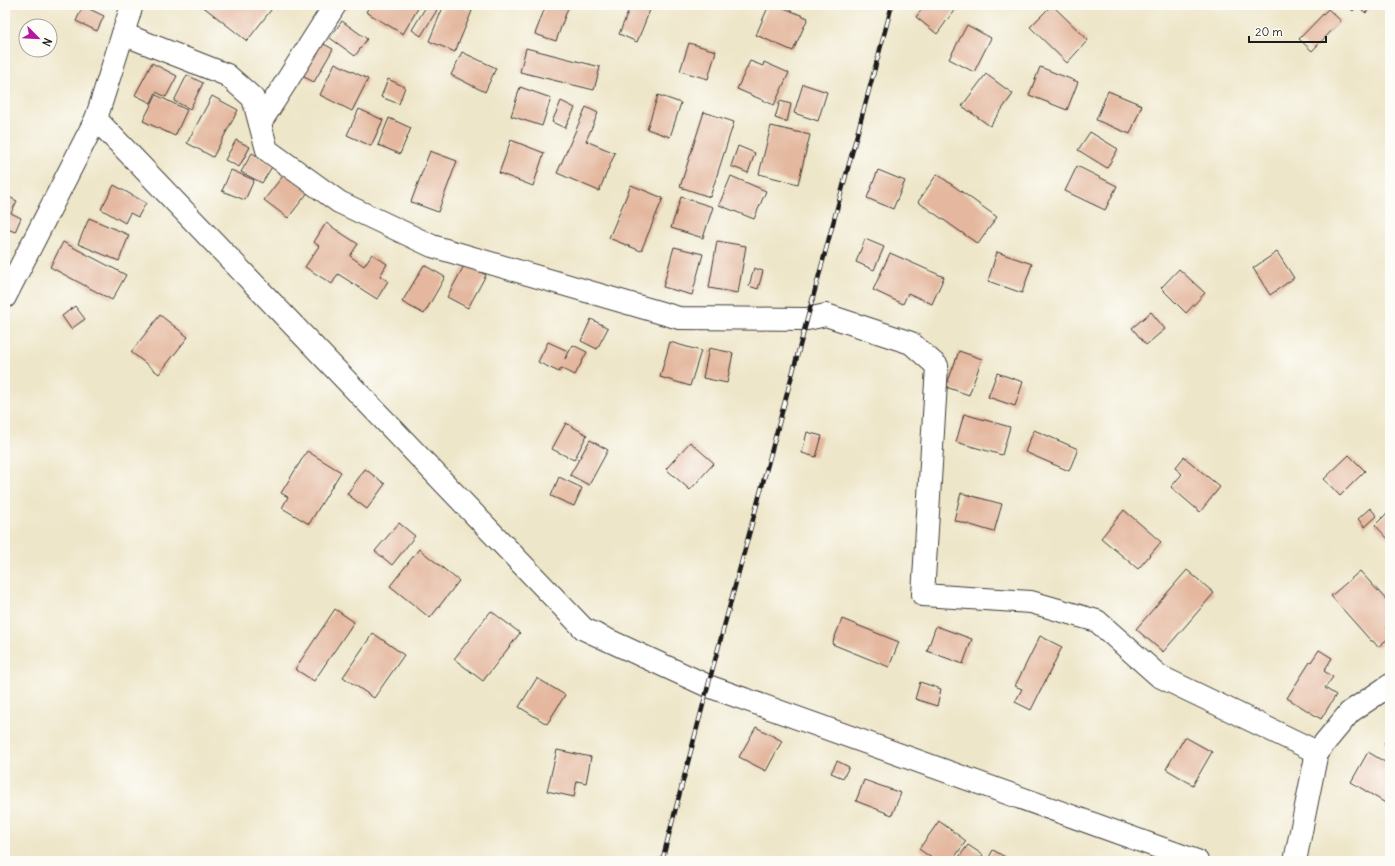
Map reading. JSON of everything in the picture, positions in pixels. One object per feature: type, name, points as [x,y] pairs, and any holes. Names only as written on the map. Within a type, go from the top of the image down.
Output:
[{"type":"street","points":[[5,297],[96,119],[132,5]]},
{"type":"street","points":[[260,123],[335,5]]},
{"type":"street","points":[[123,34],[227,75],[253,98],[267,150],[339,202],[432,246],[680,318],[807,319],[826,315],[911,343],[937,366],[923,595],[1031,602],[1097,621],[1159,676],[1317,752]]},
{"type":"street","points":[[96,119],[584,628],[708,686],[1197,861]]},
{"type":"street","points":[[1295,861],[1317,752],[1350,712],[1390,686]]},
{"type":"building","points":[[201,5],[273,5],[274,6],[247,41]]},
{"type":"building","points":[[370,5],[420,5],[403,34],[366,12]]},
{"type":"building","points":[[427,5],[437,10],[421,36],[412,30]]},
{"type":"building","points":[[444,5],[457,5],[472,11],[455,52],[429,41]]},
{"type":"building","points":[[546,5],[569,5],[556,41],[535,34]]},
{"type":"building","points":[[631,5],[652,5],[637,42],[619,34]]},
{"type":"building","points":[[769,5],[777,5],[808,18],[793,51],[756,35]]},
{"type":"building","points":[[925,5],[958,5],[937,34],[916,17]]},
{"type":"building","points":[[1052,5],[1088,40],[1067,63],[1030,27]]},
{"type":"building","points":[[1346,5],[1372,5],[1366,13],[1357,6],[1353,11]]},
{"type":"building","points":[[83,6],[104,16],[97,31],[76,21]]},
{"type":"building","points":[[1328,9],[1341,21],[1312,51],[1299,39]]},
{"type":"building","points":[[342,21],[367,39],[355,56],[330,38]]},
{"type":"building","points":[[967,25],[991,38],[974,72],[949,59]]},
{"type":"building","points":[[318,41],[333,49],[314,82],[300,75]]},
{"type":"building","points":[[689,43],[716,51],[708,79],[680,71]]},
{"type":"building","points":[[526,48],[600,67],[594,90],[520,72]]},
{"type":"building","points":[[462,52],[496,68],[485,92],[451,75]]},
{"type":"building","points":[[750,61],[763,66],[764,62],[789,73],[774,105],[737,89]]},
{"type":"building","points":[[152,63],[177,76],[166,97],[156,92],[151,103],[135,95]]},
{"type":"building","points":[[335,63],[368,79],[352,111],[320,95]]},
{"type":"building","points":[[1040,67],[1078,82],[1067,110],[1029,95]]},
{"type":"building","points":[[986,74],[1013,94],[990,126],[962,106]]},
{"type":"building","points":[[187,75],[203,83],[190,109],[174,101]]},
{"type":"building","points":[[388,79],[405,87],[399,104],[381,97]]},
{"type":"building","points":[[803,84],[827,92],[818,121],[794,113]]},
{"type":"building","points":[[520,87],[551,98],[542,126],[511,116]]},
{"type":"building","points":[[1108,91],[1142,105],[1130,134],[1096,120]]},
{"type":"building","points":[[156,95],[187,110],[175,136],[143,121]]},
{"type":"building","points":[[658,95],[681,103],[670,137],[647,129]]},
{"type":"building","points":[[212,96],[238,110],[213,157],[187,143]]},
{"type":"building","points":[[561,101],[575,108],[565,128],[552,122]]},
{"type":"building","points":[[780,101],[791,104],[787,122],[775,118]]},
{"type":"building","points":[[586,107],[598,113],[586,141],[615,153],[599,191],[557,173]]},
{"type":"building","points":[[359,109],[383,120],[371,146],[347,135]]},
{"type":"building","points":[[704,112],[734,122],[710,197],[680,187]]},
{"type":"building","points":[[389,118],[411,128],[400,154],[378,145]]},
{"type":"building","points":[[771,126],[810,135],[798,184],[759,174]]},
{"type":"building","points":[[1090,132],[1118,149],[1107,168],[1078,150]]},
{"type":"building","points":[[236,140],[250,147],[239,167],[225,160]]},
{"type":"building","points":[[511,140],[544,153],[533,186],[499,173]]},
{"type":"building","points":[[738,146],[755,153],[748,173],[731,166]]},
{"type":"building","points":[[430,151],[457,161],[438,212],[411,202]]},
{"type":"building","points":[[252,153],[273,165],[262,183],[241,172]]},
{"type":"building","points":[[1077,166],[1117,186],[1105,210],[1065,191]]},
{"type":"building","points":[[231,170],[254,180],[245,200],[222,191]]},
{"type":"building","points":[[878,170],[905,181],[893,209],[867,198]]},
{"type":"building","points":[[285,173],[309,191],[288,218],[264,200]]},
{"type":"building","points":[[937,174],[997,217],[978,244],[918,202]]},
{"type":"building","points":[[731,176],[766,191],[754,219],[719,205]]},
{"type":"building","points":[[114,185],[146,203],[138,217],[130,213],[125,223],[101,209]]},
{"type":"building","points":[[631,185],[663,198],[641,251],[609,238]]},
{"type":"building","points":[[5,195],[17,201],[11,213],[21,218],[15,232],[5,228]]},
{"type":"building","points":[[681,197],[713,207],[703,238],[671,228]]},
{"type":"building","points":[[89,218],[129,235],[119,261],[78,244]]},
{"type":"building","points":[[326,223],[358,244],[350,256],[364,266],[372,254],[387,264],[380,276],[388,281],[377,299],[338,274],[332,284],[305,267],[319,246],[314,242]]},
{"type":"building","points":[[865,239],[884,247],[874,270],[856,262]]},
{"type":"building","points":[[717,241],[746,246],[738,293],[709,288]]},
{"type":"building","points":[[63,242],[126,275],[112,300],[50,267]]},
{"type":"building","points":[[674,247],[703,254],[692,295],[663,287]]},
{"type":"building","points":[[997,252],[1032,264],[1022,293],[988,281]]},
{"type":"building","points":[[1277,252],[1294,278],[1270,295],[1253,268]]},
{"type":"building","points":[[890,253],[944,277],[932,304],[908,293],[903,304],[873,290]]},
{"type":"building","points":[[465,264],[486,275],[468,308],[447,297]]},
{"type":"building","points":[[424,265],[445,277],[424,314],[402,302]]},
{"type":"building","points":[[754,268],[763,271],[758,289],[749,286]]},
{"type":"building","points":[[1179,269],[1205,293],[1186,313],[1161,288]]},
{"type":"building","points":[[75,306],[85,319],[71,329],[62,316]]},
{"type":"building","points":[[1151,312],[1165,329],[1146,345],[1132,328]]},
{"type":"building","points":[[160,315],[188,337],[159,374],[131,352]]},
{"type":"building","points":[[591,319],[608,328],[597,349],[581,341]]},
{"type":"building","points":[[548,342],[568,351],[565,359],[573,345],[587,352],[575,375],[561,368],[559,372],[538,362]]},
{"type":"building","points":[[670,342],[701,351],[690,386],[660,377]]},
{"type":"building","points":[[709,348],[733,353],[727,383],[703,378]]},
{"type":"building","points":[[959,351],[982,359],[969,395],[946,387]]},
{"type":"building","points":[[997,373],[1023,382],[1015,406],[988,397]]},
{"type":"building","points":[[964,414],[1010,427],[1002,455],[956,442]]},
{"type":"building","points":[[566,423],[587,435],[574,460],[552,449]]},
{"type":"building","points":[[1034,430],[1078,449],[1069,471],[1025,452]]},
{"type":"building","points":[[807,432],[822,436],[816,457],[802,453]]},
{"type":"building","points":[[590,440],[608,450],[589,485],[570,475]]},
{"type":"building","points":[[690,442],[714,463],[690,490],[666,469]]},
{"type":"building","points":[[307,451],[341,472],[309,524],[282,508],[288,497],[281,493]]},
{"type":"building","points":[[1349,455],[1365,471],[1340,496],[1324,479]]},
{"type":"building","points":[[1184,457],[1220,487],[1200,512],[1171,487],[1182,474],[1175,468]]},
{"type":"building","points":[[365,469],[385,484],[367,509],[347,494]]},
{"type":"building","points":[[559,477],[582,488],[574,506],[551,496]]},
{"type":"building","points":[[961,493],[1002,504],[994,532],[954,520]]},
{"type":"building","points":[[1370,508],[1377,516],[1365,527],[1358,519]]},
{"type":"building","points":[[1124,510],[1161,542],[1138,569],[1101,538]]},
{"type":"building","points":[[1390,510],[1390,541],[1375,525]]},
{"type":"building","points":[[399,523],[415,536],[392,565],[375,551]]},
{"type":"building","points":[[419,549],[459,581],[430,618],[390,586]]},
{"type":"building","points":[[1187,570],[1214,593],[1163,652],[1136,629]]},
{"type":"building","points":[[1360,571],[1390,604],[1390,625],[1386,628],[1390,632],[1390,637],[1378,647],[1331,596]]},
{"type":"building","points":[[335,609],[354,622],[314,681],[295,669]]},
{"type":"building","points":[[491,611],[520,633],[483,681],[454,659]]},
{"type":"building","points":[[842,619],[899,642],[889,667],[832,644]]},
{"type":"building","points":[[936,626],[972,639],[963,664],[927,651]]},
{"type":"building","points":[[373,633],[404,655],[374,698],[343,677]]},
{"type":"building","points":[[1040,636],[1062,647],[1031,710],[1015,702],[1022,689],[1015,686]]},
{"type":"building","points":[[1319,650],[1332,658],[1324,671],[1333,677],[1325,688],[1336,695],[1321,719],[1287,698]]},
{"type":"building","points":[[537,678],[565,695],[547,724],[519,707]]},
{"type":"building","points":[[920,682],[941,689],[937,706],[915,699]]},
{"type":"building","points":[[756,727],[782,741],[766,771],[739,757]]},
{"type":"building","points":[[1185,737],[1212,752],[1193,785],[1166,769]]},
{"type":"building","points":[[1390,737],[1390,748],[1384,743]]},
{"type":"building","points":[[557,750],[591,757],[586,783],[577,781],[574,797],[547,791]]},
{"type":"building","points":[[1368,752],[1390,765],[1390,799],[1387,804],[1351,782]]},
{"type":"building","points":[[837,761],[849,767],[843,778],[831,773]]},
{"type":"building","points":[[864,780],[901,793],[892,815],[856,801]]},
{"type":"building","points":[[939,821],[966,841],[952,861],[936,861],[919,849]]},
{"type":"building","points":[[968,845],[983,855],[978,861],[956,861]]},
{"type":"building","points":[[993,850],[1012,861],[987,861]]},
{"type":"railway","points":[[662,861],[892,5]]}]
